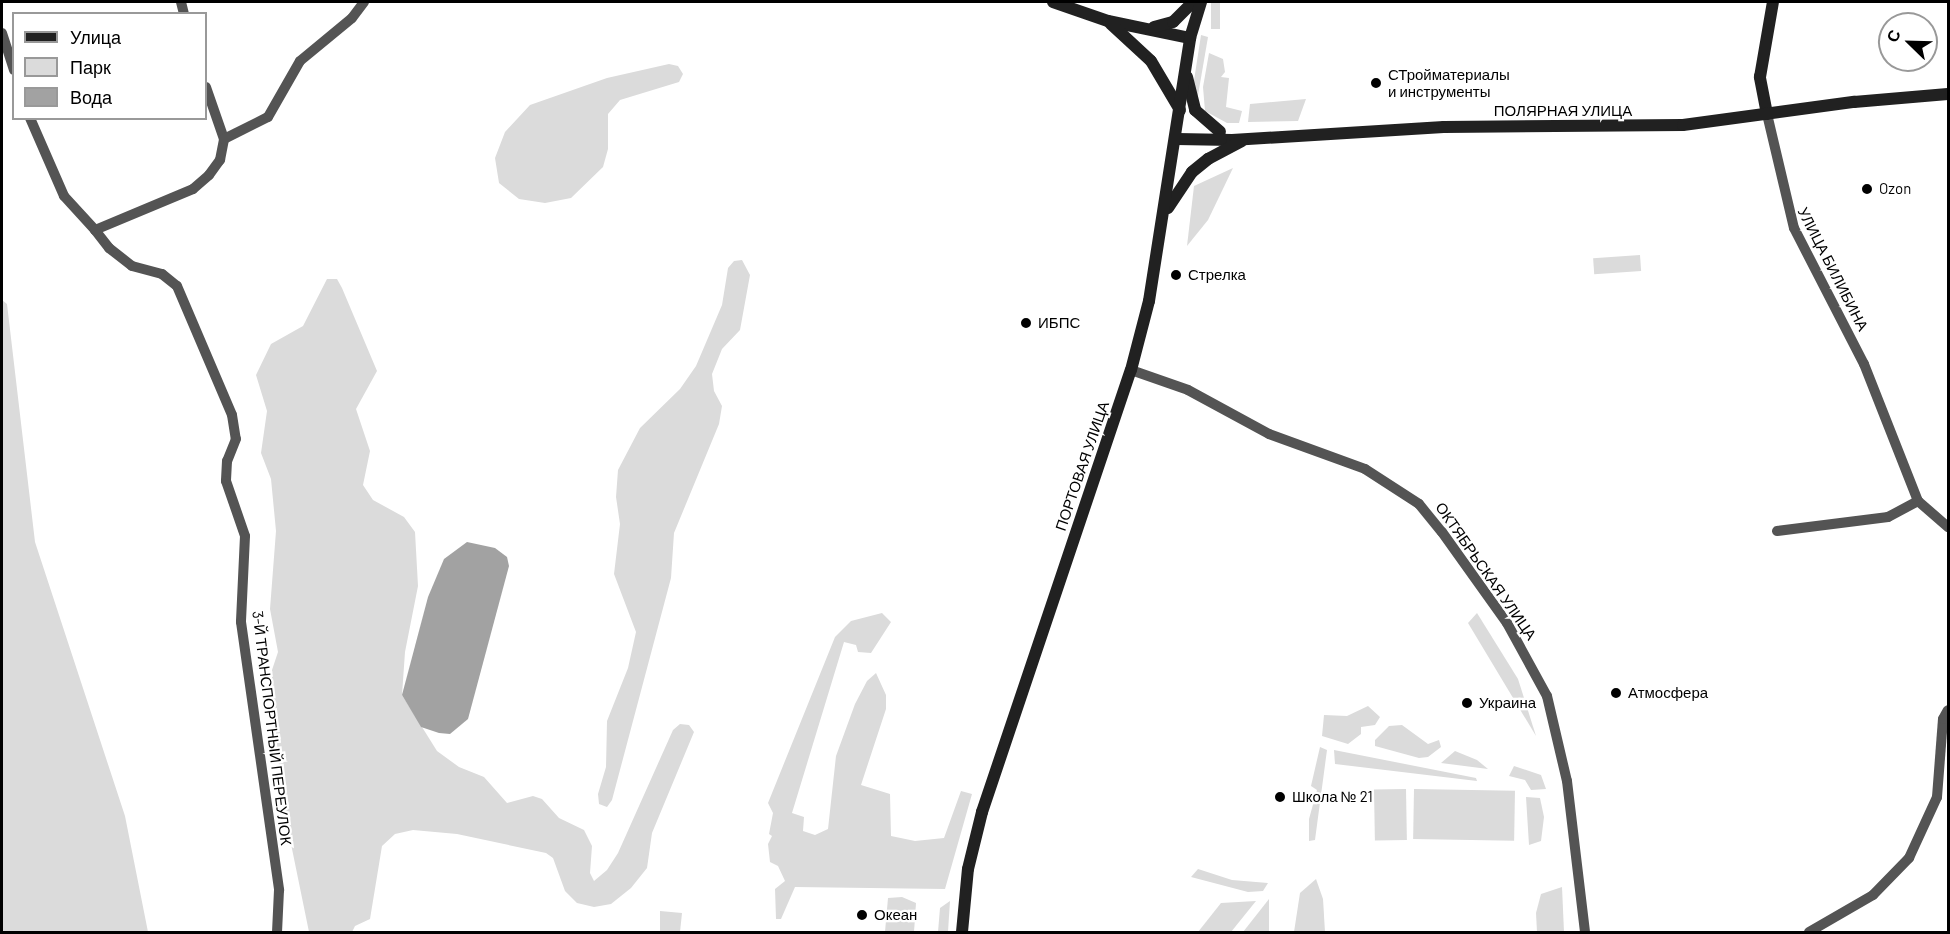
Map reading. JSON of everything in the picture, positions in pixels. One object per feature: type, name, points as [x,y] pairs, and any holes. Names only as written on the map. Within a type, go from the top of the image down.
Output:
[{"type":"main road","points":[[1053,2],[1108,21],[1190,38]]},
{"type":"main road","points":[[1140,28],[1173,22],[1193,2]]},
{"type":"main road","name":"ПОРТОВАЯ УЛИЦА","points":[[962,933],[968,869],[982,812],[1131,370],[1149,301],[1177,139],[1190,38],[1201,2]]},
{"type":"main road","name":"УЛИЦА БИЛИБИНА","points":[[1767,114],[1760,77],[1773,2]]},
{"type":"main road","points":[[1108,21],[1150,61],[1180,110],[1220,132],[1246,140]]},
{"type":"main road","points":[[1185,69],[1195,110],[1220,132]]},
{"type":"main road","name":"ПОЛЯРНАЯ УЛИЦА","points":[[1177,139],[1246,140],[1422,128],[1683,125],[1948,94]]},
{"type":"main road","points":[[1164,213],[1192,172],[1208,159],[1246,140]]},
{"type":"street","points":[[224,139],[268,117],[300,61],[352,18],[364,2]]},
{"type":"street","points":[[2,33],[12,63]]},
{"type":"street","points":[[95,230],[193,189],[220,160],[224,139],[207,90]]},
{"type":"street","name":"УЛИЦА БИЛИБИНА","points":[[1767,114],[1789,216],[1864,364],[1918,501],[1948,527]]},
{"type":"street","name":"3-Й ТРАНСПОРТНЫЙ ПЕРЕУЛОК","points":[[31,120],[64,195],[109,248],[132,266],[162,274],[177,286],[232,415],[236,439],[227,461],[226,481],[245,536],[241,622],[279,891],[277,933]]},
{"type":"street","name":"ОКТЯБРЬСКАЯ УЛИЦА","points":[[1131,370],[1188,390],[1269,434],[1365,469],[1419,504],[1442,531],[1507,623],[1547,696],[1567,781],[1585,933]]},
{"type":"street","points":[[1777,531],[1888,517],[1918,501]]},
{"type":"street","points":[[1809,933],[1873,895],[1910,858],[1937,796],[1943,719],[1948,710]]},
{"type":"green space","points":[[1211,2],[1220,2],[1220,29],[1211,29]]},
{"type":"green space","points":[[1201,35],[1208,37],[1197,101],[1193,87]]},
{"type":"green space","points":[[1209,53],[1223,59],[1225,72],[1221,77],[1229,78],[1226,107],[1242,111],[1239,123],[1227,123],[1205,111],[1203,87]]},
{"type":"green space","points":[[669,64],[678,66],[683,74],[679,82],[620,100],[608,114],[608,149],[603,167],[571,198],[545,203],[519,199],[499,183],[495,158],[505,132],[530,105],[607,78]]},
{"type":"green space","points":[[1306,99],[1298,121],[1248,122],[1250,104]]},
{"type":"green space","points":[[1233,168],[1208,220],[1187,246],[1194,186]]},
{"type":"green space","points":[[1640,255],[1641,271],[1594,274],[1593,258]]},
{"type":"green space","points":[[742,260],[750,275],[740,330],[722,349],[712,374],[714,391],[722,406],[719,424],[674,533],[671,578],[612,800],[607,807],[599,804],[598,794],[606,767],[607,721],[628,668],[636,632],[614,574],[620,524],[616,497],[618,470],[640,428],[680,389],[696,366],[722,305],[728,268],[734,261]]},
{"type":"green space","points":[[327,279],[337,279],[342,288],[377,371],[356,409],[370,451],[363,485],[373,500],[404,517],[415,532],[418,586],[405,652],[402,695],[437,751],[459,767],[484,777],[507,803],[533,796],[542,799],[559,818],[584,830],[592,846],[590,873],[594,881],[607,870],[618,853],[673,730],[680,724],[689,725],[694,732],[652,833],[647,868],[631,888],[611,904],[594,907],[577,903],[565,891],[553,858],[546,853],[457,834],[413,830],[395,834],[382,846],[370,919],[355,926],[352,932],[309,932],[282,800],[272,687],[272,670],[278,652],[270,609],[276,531],[271,479],[261,453],[267,411],[256,375],[271,344],[303,326]]},
{"type":"green space","points":[[2,300],[7,304],[35,542],[125,816],[148,932],[2,932]]},
{"type":"green space","points":[[882,613],[891,622],[871,653],[858,652],[856,645],[844,642],[792,813],[804,817],[803,831],[815,835],[828,829],[836,756],[855,704],[867,681],[876,673],[886,695],[886,709],[861,785],[890,794],[891,836],[915,841],[944,838],[961,791],[972,794],[945,889],[795,887],[781,919],[776,919],[775,889],[785,881],[778,866],[770,862],[768,844],[772,836],[769,834],[773,813],[768,803],[835,637],[851,621]]},
{"type":"green space","points":[[1477,613],[1518,679],[1536,736],[1468,623]]},
{"type":"green space","points":[[1368,706],[1380,717],[1375,725],[1361,727],[1361,734],[1348,744],[1322,736],[1324,715],[1347,716]]},
{"type":"green space","points":[[1402,725],[1428,744],[1439,740],[1441,747],[1428,757],[1419,758],[1375,746],[1375,740],[1389,726]]},
{"type":"green space","points":[[1320,747],[1327,750],[1315,840],[1309,841],[1309,819],[1317,790],[1311,786]]},
{"type":"green space","points":[[1334,750],[1476,778],[1477,781],[1335,764]]},
{"type":"green space","points":[[1455,751],[1477,760],[1488,769],[1441,763]]},
{"type":"green space","points":[[1514,766],[1541,775],[1546,789],[1531,790],[1525,780],[1509,776]]},
{"type":"green space","points":[[1406,789],[1407,840],[1375,841],[1374,790]]},
{"type":"green space","points":[[1414,789],[1515,791],[1514,841],[1413,839]]},
{"type":"green space","points":[[1526,797],[1540,798],[1544,817],[1541,841],[1529,845]]},
{"type":"green space","points":[[1198,869],[1232,880],[1268,883],[1263,891],[1248,892],[1191,877]]},
{"type":"green space","points":[[1316,879],[1323,899],[1325,932],[1294,932],[1300,893]]},
{"type":"green space","points":[[1562,887],[1564,932],[1537,932],[1536,913],[1541,894]]},
{"type":"green space","points":[[902,897],[916,903],[914,932],[885,932],[888,898]]},
{"type":"green space","points":[[1269,899],[1269,932],[1243,932]]},
{"type":"green space","points":[[950,901],[948,932],[938,932],[940,908]]},
{"type":"green space","points":[[1256,901],[1231,932],[1198,932],[1221,903]]},
{"type":"green space","points":[[660,911],[682,913],[680,932],[660,932]]},
{"type":"water","points":[[467,542],[495,548],[507,557],[509,566],[468,719],[450,734],[439,733],[421,727],[402,695],[428,597],[444,559]]},
{"type":"place","name":"СТройматериалы и инструменты","points":[[1376,83]]},
{"type":"place","name":"Ozon","points":[[1867,189]]},
{"type":"place","name":"Стрелка","points":[[1176,275]]},
{"type":"place","name":"ИБПС","points":[[1026,323]]},
{"type":"place","name":"Атмосфера","points":[[1616,693]]},
{"type":"place","name":"Украина","points":[[1467,703]]},
{"type":"place","name":"Школа № 21","points":[[1280,797]]},
{"type":"place","name":"Океан","points":[[862,915]]}]
